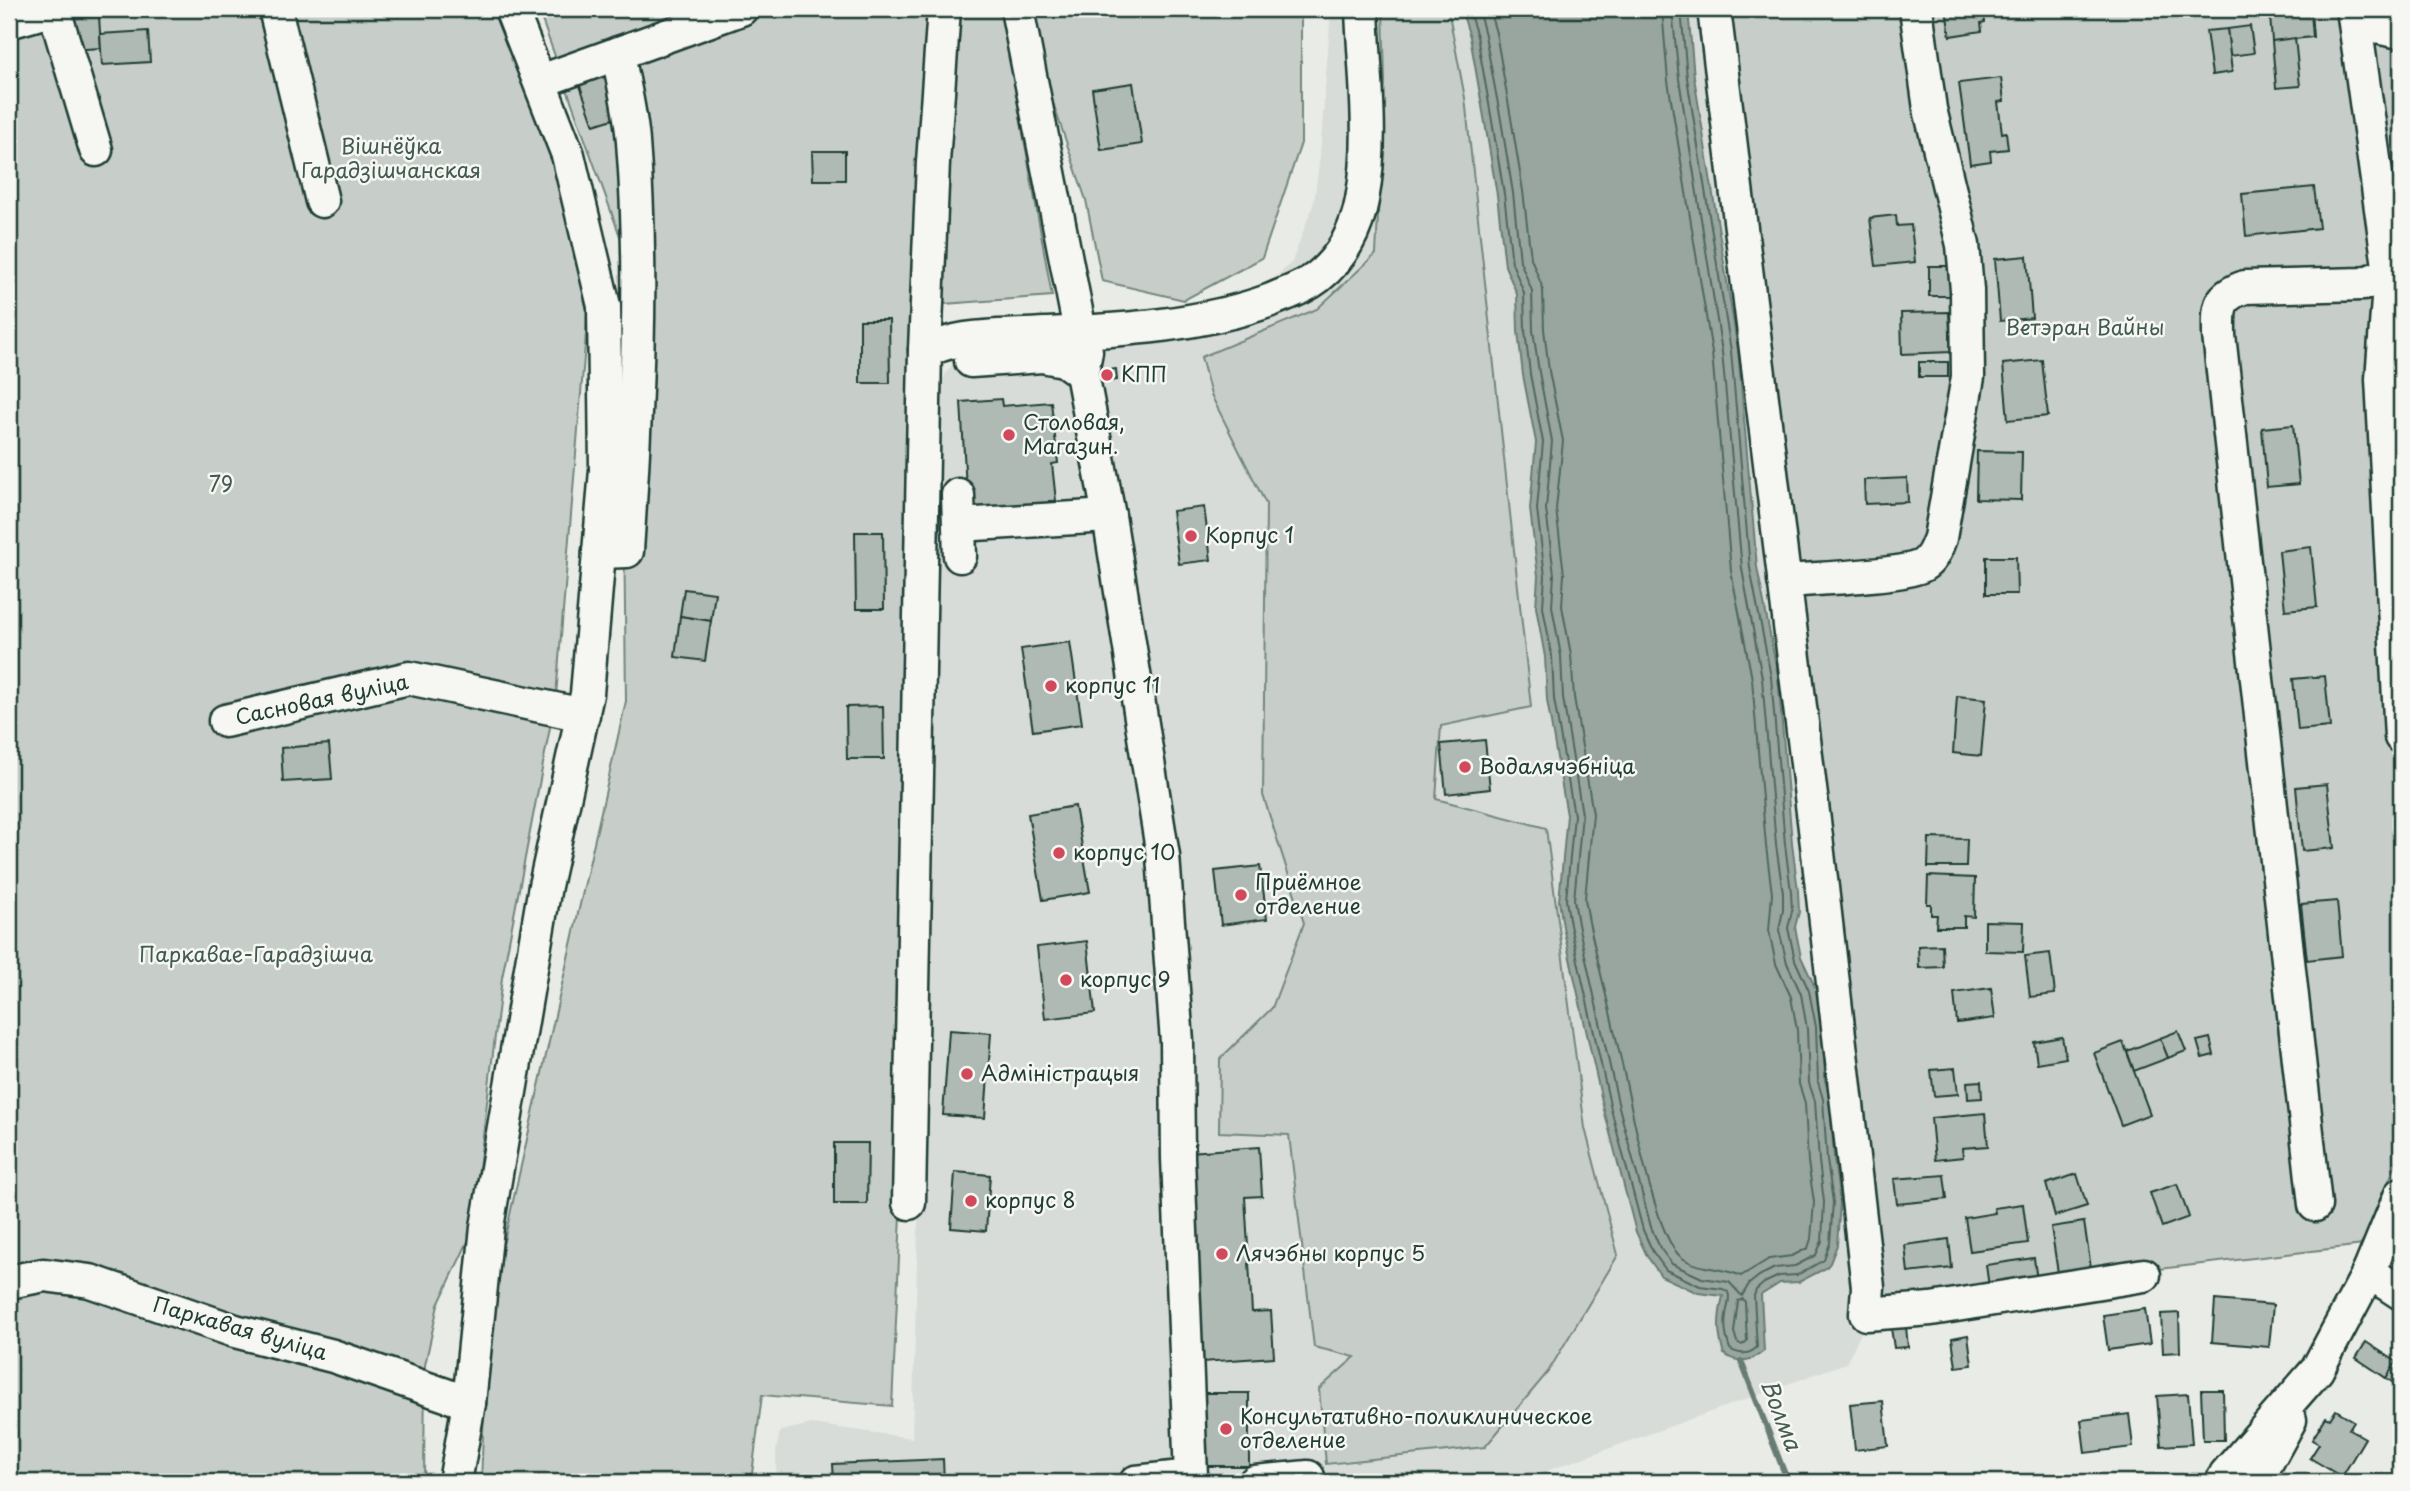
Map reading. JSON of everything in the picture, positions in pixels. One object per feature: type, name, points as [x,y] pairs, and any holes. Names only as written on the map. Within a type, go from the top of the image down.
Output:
[{"type":"street","points":[[9,22],[54,9],[96,149]]},
{"type":"street","points":[[275,9],[322,201]]},
{"type":"street","points":[[455,1482],[469,1403],[487,1227],[545,886],[587,694],[606,470],[604,306],[568,155],[511,9]]},
{"type":"street","points":[[541,81],[741,9]]},
{"type":"street","points":[[909,1203],[925,350],[933,162],[944,9]]},
{"type":"street","points":[[1017,9],[1086,351],[1082,373],[1109,516],[1163,856],[1177,1042],[1178,1157],[1198,1479],[1136,1482]]},
{"type":"street","points":[[925,350],[960,340],[1167,323],[1209,317],[1252,307],[1301,288],[1319,277],[1346,245],[1356,224],[1362,201],[1367,145],[1362,9]]},
{"type":"street","points":[[1714,9],[1818,853],[1868,1287],[1866,1314],[1931,1309],[2144,1275]]},
{"type":"street","points":[[1784,581],[1902,571],[1922,566],[1933,556],[1940,538],[1968,377],[1967,290],[1963,245],[1930,109],[1916,9]]},
{"type":"street","points":[[2401,32],[2354,16],[2390,273],[2382,379],[2401,737]]},
{"type":"street","points":[[600,552],[627,551],[635,433],[639,294],[633,141],[618,53]]},
{"type":"street","points":[[2315,1205],[2219,335],[2219,307],[2228,293],[2245,287],[2363,284],[2390,273]]},
{"type":"street","points":[[971,361],[1042,356],[1064,360],[1082,373]]},
{"type":"street","points":[[960,556],[959,510],[1109,516]]},
{"type":"street","name":"Сасновая вуліца","points":[[225,721],[409,678],[583,715]]},
{"type":"street","points":[[2256,1482],[2369,1272],[2401,1194]]},
{"type":"street","points":[[2369,1272],[2401,1293]]},
{"type":"street","name":"Паркавая вуліца","points":[[9,1282],[44,1275],[90,1282],[235,1331],[333,1356],[469,1403]]},
{"type":"street","points":[[2218,1479],[2317,1370]]},
{"type":"street","points":[[1255,1482],[1308,1476]]},
{"type":"shaded area","points":[[1331,9],[1719,9],[1802,580],[1870,1315],[1846,1363],[1538,1474],[1445,1482],[776,1482],[776,1451],[780,1431],[812,1424],[912,1438],[942,380],[962,348],[1105,319],[1149,318],[1266,286],[1292,262],[1314,202]]},
{"type":"green space","points":[[9,9],[498,9],[559,175],[581,247],[587,305],[586,333],[556,696],[502,978],[471,1235],[438,1305],[425,1365],[424,1482],[9,1482]]},
{"type":"green space","points":[[538,9],[958,9],[956,57],[959,9],[1001,9],[1052,296],[944,304],[892,1406],[762,1395],[751,1482],[481,1482],[488,1312],[626,701],[621,239]]},
{"type":"green space","points":[[1021,9],[1301,9],[1301,143],[1262,258],[1184,300],[1102,281],[1086,200]]},
{"type":"green space","points":[[1383,9],[1448,9],[1465,98],[1531,707],[1441,726],[1436,799],[1546,828],[1585,1128],[1618,1255],[1548,1372],[1485,1447],[1326,1464],[1319,1389],[1355,1357],[1314,1347],[1289,1135],[1219,1132],[1220,1059],[1272,1008],[1304,923],[1263,795],[1266,504],[1211,395],[1201,357],[1317,309],[1376,254],[1385,81]]},
{"type":"green space","name":"Ветэран Вайны","points":[[1719,9],[2401,9],[2401,1151],[2363,1245],[2108,1275],[1880,1306],[1840,986],[1802,580]]},
{"type":"water","points":[[1461,9],[1688,9],[1694,77],[1738,350],[1757,567],[1778,676],[1798,891],[1799,912],[1795,927],[1801,957],[1816,989],[1823,1026],[1825,1081],[1830,1097],[1840,1202],[1837,1245],[1826,1268],[1799,1282],[1780,1283],[1761,1295],[1764,1351],[1754,1358],[1739,1360],[1724,1354],[1719,1325],[1723,1296],[1698,1293],[1661,1276],[1647,1256],[1636,1232],[1604,1110],[1563,927],[1559,901],[1567,815],[1547,700],[1545,657],[1536,607],[1538,576],[1530,509],[1536,442],[1523,375],[1517,294],[1505,266],[1485,123],[1470,37]]},
{"type":"building","points":[[1148,9],[1169,9],[1149,15]]},
{"type":"building","points":[[1946,9],[1979,9],[1979,12],[1984,12],[1982,31],[1950,36]]},
{"type":"building","points":[[2202,9],[2234,9],[2234,13],[2202,16]]},
{"type":"building","points":[[2311,12],[2313,37],[2272,41],[2270,16]]},
{"type":"building","points":[[99,16],[101,48],[70,50],[68,18]]},
{"type":"building","points":[[2250,26],[2254,53],[2230,56],[2227,29]]},
{"type":"building","points":[[2227,29],[2232,72],[2212,75],[2206,31]]},
{"type":"building","points":[[148,31],[150,62],[102,65],[100,34]]},
{"type":"building","points":[[2295,38],[2300,86],[2276,88],[2272,41]]},
{"type":"building","points":[[604,75],[619,117],[594,125],[579,83]]},
{"type":"building","points":[[2001,78],[2004,101],[1998,102],[2002,133],[2006,132],[2008,149],[1990,151],[1991,161],[1970,164],[1959,83]]},
{"type":"building","points":[[1133,83],[1142,144],[1101,150],[1092,89]]},
{"type":"building","points":[[812,151],[845,151],[845,180],[813,180]]},
{"type":"building","points":[[2314,187],[2319,228],[2246,236],[2242,194]]},
{"type":"building","points":[[1896,215],[1897,226],[1911,225],[1915,262],[1876,266],[1870,218]]},
{"type":"building","points":[[2027,256],[2032,318],[2000,321],[1995,259]]},
{"type":"building","points":[[1929,266],[1952,266],[1953,296],[1929,296]]},
{"type":"building","points":[[1949,312],[1951,352],[1902,354],[1901,313]]},
{"type":"building","points":[[860,320],[889,320],[890,383],[860,383]]},
{"type":"building","points":[[2042,360],[2048,416],[2008,420],[2003,364]]},
{"type":"building","points":[[1919,362],[1948,362],[1948,377],[1919,377]]},
{"type":"building","name":"КПП","points":[[1116,369],[1117,380],[1097,382],[1096,371]]},
{"type":"building","name":"Столовая, Магазин.","points":[[1001,399],[1002,406],[1051,402],[1058,463],[1052,464],[1056,501],[1049,501],[1048,510],[976,512],[973,487],[966,488],[961,402]]},
{"type":"building","points":[[2293,425],[2299,484],[2267,487],[2262,428]]},
{"type":"building","points":[[1977,451],[2022,452],[2021,500],[1976,499]]},
{"type":"building","points":[[1907,478],[1908,502],[1865,504],[1864,480]]},
{"type":"building","name":"Корпус 1","points":[[1204,507],[1211,560],[1179,564],[1172,511]]},
{"type":"building","points":[[855,532],[883,532],[884,609],[856,609]]},
{"type":"building","points":[[2311,547],[2317,607],[2285,610],[2279,551]]},
{"type":"building","points":[[1986,557],[2016,557],[2017,594],[1986,594]]},
{"type":"building","points":[[684,589],[715,593],[711,621],[680,616]]},
{"type":"building","points":[[680,616],[711,621],[705,661],[675,657]]},
{"type":"building","name":"корпус 11","points":[[1070,642],[1082,724],[1033,731],[1021,649]]},
{"type":"building","points":[[2325,676],[2330,727],[2298,730],[2293,679]]},
{"type":"building","points":[[1957,696],[1986,699],[1981,756],[1953,753]]},
{"type":"building","points":[[883,706],[884,759],[847,759],[846,707]]},
{"type":"building","name":"Водалячэбніца","points":[[1485,740],[1490,789],[1446,794],[1441,744]]},
{"type":"building","points":[[329,744],[332,779],[283,782],[281,748]]},
{"type":"building","points":[[2327,784],[2334,848],[2302,851],[2296,787]]},
{"type":"building","name":"корпус 10","points":[[1075,806],[1090,892],[1043,900],[1028,814]]},
{"type":"building","points":[[1929,838],[1967,839],[1966,867],[1928,867]]},
{"type":"building","name":"Приёмное отделение","points":[[1260,866],[1267,919],[1221,925],[1215,871]]},
{"type":"building","points":[[1928,876],[1975,878],[1974,917],[1964,916],[1964,927],[1936,927],[1937,915],[1931,915],[1931,904],[1927,904]]},
{"type":"building","points":[[2337,901],[2342,956],[2307,960],[2301,904]]},
{"type":"building","points":[[1985,921],[2024,922],[2023,952],[1985,951]]},
{"type":"building","name":"корпус 9","points":[[1087,941],[1095,1013],[1045,1019],[1037,947]]},
{"type":"building","points":[[1942,945],[1943,967],[1919,968],[1918,946]]},
{"type":"building","points":[[2050,953],[2055,994],[2030,997],[2025,956]]},
{"type":"building","points":[[1991,988],[1995,1018],[1957,1023],[1954,993]]},
{"type":"building","name":"Адміністрацыя","points":[[949,1030],[991,1033],[985,1118],[943,1115]]},
{"type":"building","points":[[2178,1031],[2186,1051],[2168,1058],[2160,1038]]},
{"type":"building","points":[[2062,1037],[2066,1058],[2037,1063],[2034,1042]]},
{"type":"building","points":[[2160,1038],[2168,1058],[2134,1071],[2127,1051]]},
{"type":"building","points":[[2210,1038],[2214,1055],[2202,1058],[2197,1041]]},
{"type":"building","points":[[2123,1042],[2150,1114],[2121,1125],[2094,1053]]},
{"type":"building","points":[[1955,1068],[1958,1094],[1934,1096],[1931,1070]]},
{"type":"building","points":[[1981,1081],[1982,1098],[1968,1099],[1967,1082]]},
{"type":"building","points":[[1985,1113],[1988,1146],[1962,1148],[1963,1157],[1935,1160],[1931,1118]]},
{"type":"building","points":[[834,1143],[868,1143],[867,1204],[834,1204]]},
{"type":"building","name":"Лячэбны корпус 5","points":[[1259,1147],[1262,1196],[1245,1197],[1252,1312],[1271,1311],[1274,1357],[1202,1362],[1189,1152]]},
{"type":"building","name":"корпус 8","points":[[955,1172],[990,1175],[986,1231],[951,1228]]},
{"type":"building","points":[[2077,1174],[2087,1206],[2055,1216],[2046,1184]]},
{"type":"building","points":[[1944,1175],[1947,1199],[1897,1204],[1894,1179]]},
{"type":"building","points":[[2177,1184],[2189,1217],[2162,1227],[2150,1193]]},
{"type":"building","points":[[2023,1204],[2028,1243],[1970,1251],[1965,1218],[1995,1213],[1994,1208]]},
{"type":"building","points":[[2084,1222],[2091,1268],[2058,1273],[2051,1227]]},
{"type":"building","points":[[1949,1239],[1952,1268],[1908,1273],[1905,1245]]},
{"type":"building","points":[[2034,1258],[2037,1281],[1989,1287],[1986,1265]]},
{"type":"building","points":[[2215,1300],[2273,1305],[2269,1347],[2212,1342]]},
{"type":"building","points":[[2145,1309],[2150,1344],[2108,1350],[2103,1315]]},
{"type":"building","points":[[2179,1313],[2180,1352],[2163,1353],[2161,1314]]},
{"type":"building","points":[[1906,1327],[1908,1347],[1894,1348],[1891,1328]]},
{"type":"building","points":[[1968,1335],[1972,1365],[1956,1367],[1952,1338]]},
{"type":"building","points":[[2366,1342],[2397,1362],[2386,1378],[2356,1358]]},
{"type":"building","points":[[2398,1360],[2401,1361],[2401,1388],[2386,1378]]},
{"type":"building","points":[[2201,1390],[2223,1390],[2224,1440],[2203,1440]]},
{"type":"building","name":"Консультативно-поликлиническое отделение","points":[[1203,1393],[1249,1393],[1249,1466],[1203,1466]]},
{"type":"building","points":[[2188,1394],[2192,1444],[2161,1446],[2157,1396]]},
{"type":"building","points":[[1883,1401],[1888,1446],[1855,1450],[1850,1404]]},
{"type":"building","points":[[2336,1410],[2354,1421],[2349,1429],[2365,1438],[2342,1477],[2310,1458],[2319,1444],[2312,1440],[2326,1417],[2330,1419]]},
{"type":"building","points":[[2129,1414],[2133,1447],[2085,1453],[2081,1420]]},
{"type":"building","points":[[943,1459],[944,1482],[834,1482],[833,1464]]},
{"type":"building","points":[[1688,1479],[1688,1482],[1669,1482],[1669,1480]]},
{"type":"waterway","name":"Волма","points":[[1741,1361],[1788,1482]]},
{"type":"place","name":"КПП","points":[[1107,375]]},
{"type":"place","name":"Столовая, Магазин.","points":[[1009,435]]},
{"type":"place","name":"Корпус 1","points":[[1191,536]]},
{"type":"place","name":"корпус 11","points":[[1051,686]]},
{"type":"place","name":"Водалячэбніца","points":[[1465,767]]},
{"type":"place","name":"корпус 10","points":[[1059,853]]},
{"type":"place","name":"Приёмное отделение","points":[[1241,895]]},
{"type":"place","name":"корпус 9","points":[[1066,980]]},
{"type":"place","name":"Адміністрацыя","points":[[967,1074]]},
{"type":"place","name":"корпус 8","points":[[971,1201]]},
{"type":"place","name":"Лячэбны корпус 5","points":[[1222,1254]]},
{"type":"place","name":"Консультативно-поликлиническое отделение","points":[[1226,1429]]},
{"type":"park label","name":"Вішнёўка Гарадзішчанская","points":[[391,159]]},
{"type":"park label","name":"79","points":[[221,485]]},
{"type":"park label","name":"Паркавае-Гарадзішча","points":[[256,955]]}]
